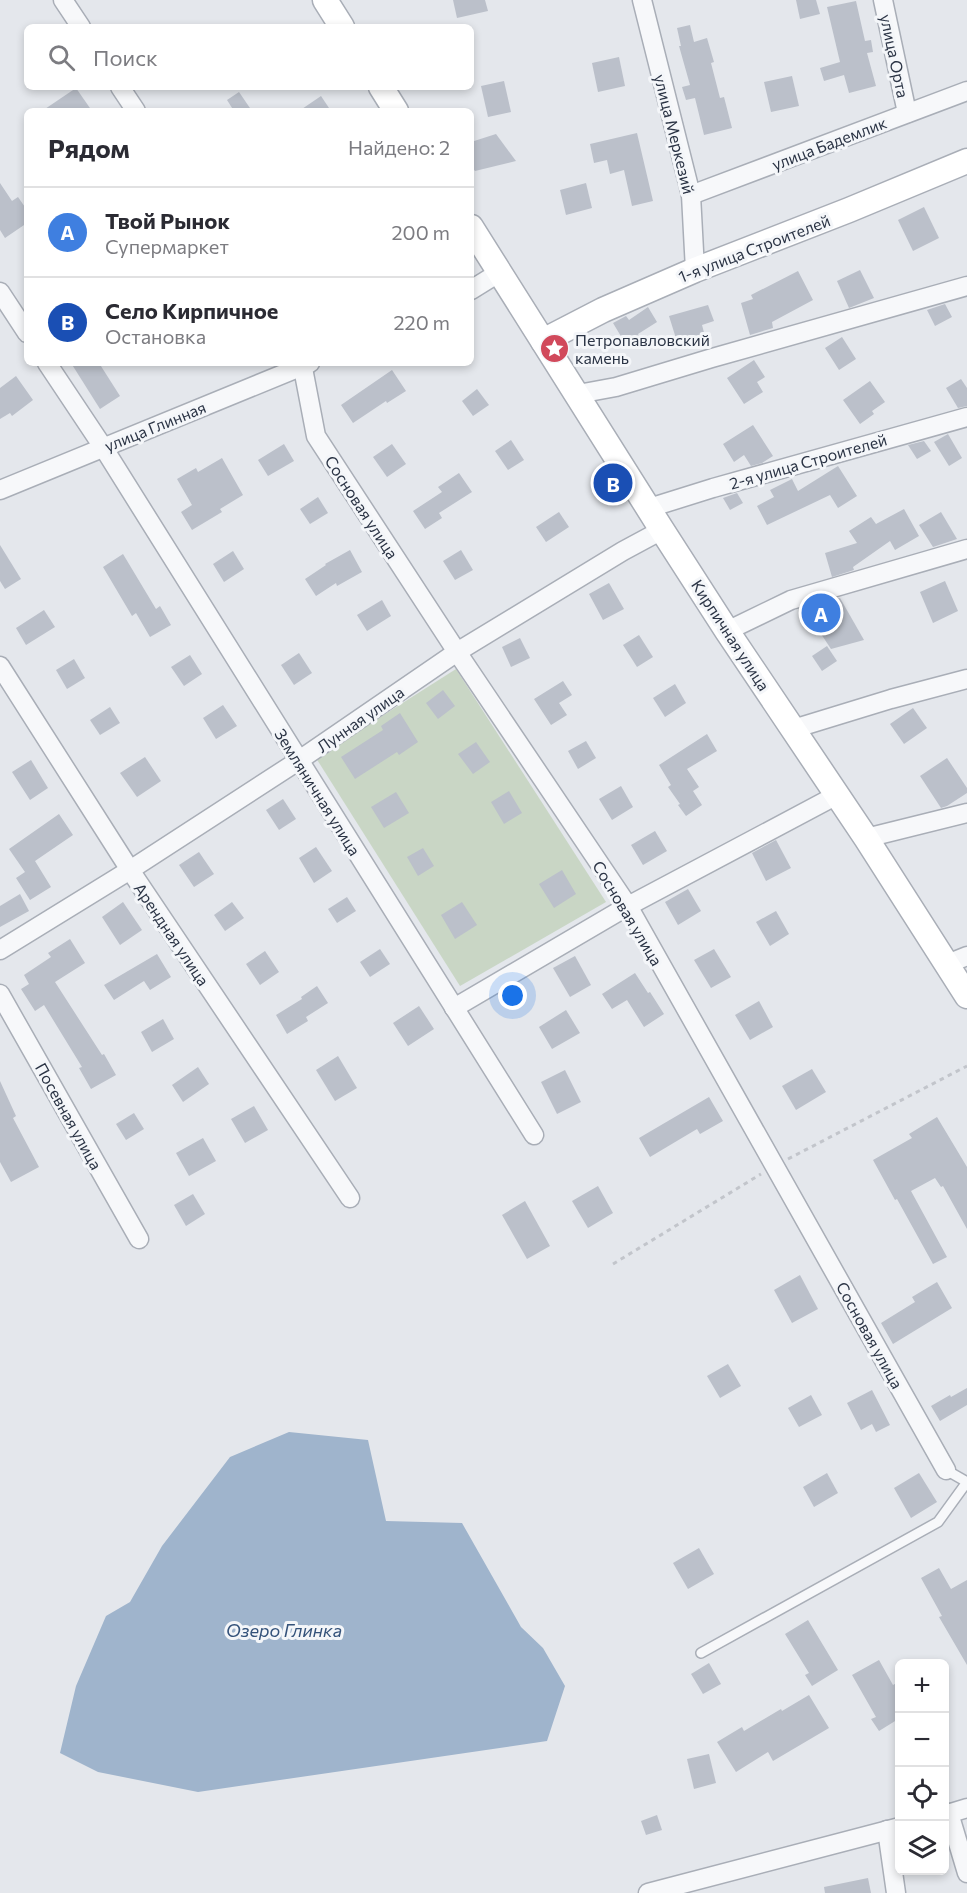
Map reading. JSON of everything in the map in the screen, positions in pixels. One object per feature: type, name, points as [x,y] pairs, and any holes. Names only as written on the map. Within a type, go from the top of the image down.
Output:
[{"type":"main road","points":[[325,0],[340,24]]},
{"type":"main road","points":[[383,90],[394,108]]},
{"type":"main road","name":"1-я улица Строителей","points":[[543,341],[603,310],[695,270],[967,161]]},
{"type":"main road","name":"Кирпичная улица","points":[[474,231],[727,631],[867,838],[957,960],[967,996]]},
{"type":"street","points":[[63,0],[79,24]]},
{"type":"street","name":"улица Меркезий","points":[[642,0],[691,195],[695,270]]},
{"type":"street","name":"улица Орта","points":[[883,0],[908,113]]},
{"type":"street","points":[[122,90],[134,108]]},
{"type":"street","name":"улица Бадемлик","points":[[691,195],[967,91]]},
{"type":"street","points":[[474,288],[500,272]]},
{"type":"street","points":[[578,394],[616,387],[967,286]]},
{"type":"street","points":[[0,292],[24,328]]},
{"type":"street","name":"Земляничная улица","points":[[49,366],[103,447],[534,1135]]},
{"type":"street","name":"улица Глинная","points":[[0,490],[300,366]]},
{"type":"street","name":"Сосновая улица","points":[[305,366],[316,436],[457,652],[628,906],[946,1470]]},
{"type":"street","name":"2-я улица Строителей","points":[[649,508],[967,417]]},
{"type":"street","name":"Лунная улица","points":[[0,950],[130,870],[298,761],[457,652],[623,551],[662,530]]},
{"type":"street","points":[[727,631],[791,600],[967,549]]},
{"type":"street","name":"Арендная улица","points":[[0,666],[130,870],[350,1198]]},
{"type":"street","points":[[793,729],[967,679]]},
{"type":"street","points":[[454,1008],[628,906],[837,795]]},
{"type":"street","points":[[867,838],[967,813]]},
{"type":"street","name":"Посевная улица","points":[[0,994],[139,1239]]},
{"type":"street","points":[[949,1813],[967,1808]]},
{"type":"street","points":[[949,1820],[967,1873]]},
{"type":"street","points":[[648,1893],[893,1828],[896,1893]]},
{"type":"lane","points":[[700,1653],[938,1522],[967,1482],[946,1470]]},
{"type":"green space","points":[[456,669],[606,902],[460,986],[316,758]]},
{"type":"water","name":"Озеро Глинка","points":[[289,1432],[368,1440],[386,1521],[462,1523],[521,1627],[543,1648],[565,1686],[547,1741],[198,1792],[98,1772],[60,1753],[76,1686],[106,1616],[130,1602],[162,1546],[230,1457]]},
{"type":"building","points":[[453,0],[485,0],[488,11],[457,18]]},
{"type":"building","points":[[796,0],[816,0],[820,14],[800,19]]},
{"type":"building","points":[[856,1],[865,41],[871,40],[873,52],[867,53],[876,86],[849,93],[844,75],[824,81],[820,68],[840,62],[827,7]]},
{"type":"building","points":[[690,25],[694,42],[707,38],[720,98],[724,97],[732,128],[704,135],[695,98],[686,100],[682,87],[690,85],[679,46],[681,46],[677,28]]},
{"type":"building","points":[[619,57],[625,86],[598,92],[592,63]]},
{"type":"building","points":[[792,76],[799,106],[771,112],[764,82]]},
{"type":"building","points":[[504,81],[511,112],[488,117],[481,86]]},
{"type":"building","points":[[73,90],[77,90],[90,108],[46,108]]},
{"type":"building","points":[[239,92],[250,108],[232,108],[227,100]]},
{"type":"building","points":[[321,96],[329,108],[303,108]]},
{"type":"building","points":[[637,133],[653,201],[632,206],[624,170],[610,174],[607,160],[594,163],[590,144]]},
{"type":"building","points":[[496,134],[516,161],[475,171],[474,141]]},
{"type":"building","points":[[0,183],[12,201],[18,197],[24,206],[24,225],[5,238],[0,230]]},
{"type":"building","points":[[586,183],[592,208],[566,215],[560,190]]},
{"type":"building","points":[[924,207],[939,238],[913,251],[898,220]]},
{"type":"building","points":[[860,270],[874,298],[849,308],[837,281]]},
{"type":"building","points":[[798,271],[813,300],[772,322],[773,328],[750,335],[741,303],[753,299],[751,295]]},
{"type":"building","points":[[945,304],[952,317],[935,326],[927,310]]},
{"type":"building","points":[[708,305],[714,321],[702,325],[706,340],[679,348],[669,316]]},
{"type":"building","points":[[648,307],[657,322],[638,334],[641,340],[628,348],[613,323],[626,316],[629,320]]},
{"type":"building","points":[[842,337],[856,359],[839,370],[825,348]]},
{"type":"building","points":[[754,360],[765,377],[757,382],[763,392],[744,404],[727,378]]},
{"type":"building","points":[[73,366],[101,366],[120,396],[100,409]]},
{"type":"building","points":[[392,370],[406,391],[353,423],[341,405]]},
{"type":"building","points":[[16,376],[33,400],[12,416],[10,413],[0,419],[0,388]]},
{"type":"building","points":[[961,379],[967,388],[967,406],[958,408],[946,388]]},
{"type":"building","points":[[870,381],[885,402],[872,411],[874,414],[860,424],[843,400]]},
{"type":"building","points":[[477,389],[489,405],[473,416],[462,401]]},
{"type":"building","points":[[753,425],[773,456],[762,463],[751,466],[744,455],[734,462],[723,444]]},
{"type":"building","points":[[948,434],[962,458],[949,466],[934,442]]},
{"type":"building","points":[[511,440],[524,460],[508,470],[495,451]]},
{"type":"building","points":[[924,441],[931,451],[917,459],[908,445]]},
{"type":"building","points":[[284,444],[294,461],[268,476],[258,460]]},
{"type":"building","points":[[392,444],[406,464],[387,477],[373,457]]},
{"type":"building","points":[[222,458],[243,495],[220,509],[222,512],[192,530],[181,512],[192,505],[177,479],[196,468],[198,472]]},
{"type":"building","points":[[838,466],[857,496],[838,508],[830,495],[767,525],[757,506],[774,497],[770,490],[792,479],[798,491]]},
{"type":"building","points":[[459,473],[472,492],[439,513],[442,518],[425,529],[413,511],[442,492],[438,487]]},
{"type":"building","points":[[737,493],[743,503],[730,510],[723,498]]},
{"type":"building","points":[[318,497],[328,513],[310,524],[300,509]]},
{"type":"building","points":[[904,509],[919,536],[895,550],[890,541],[853,567],[854,570],[832,577],[825,553],[857,543],[849,531],[871,517],[876,524]]},
{"type":"building","points":[[559,512],[569,527],[546,542],[536,527]]},
{"type":"building","points":[[941,512],[957,539],[933,547],[919,525]]},
{"type":"building","points":[[0,545],[21,579],[5,589],[0,581]]},
{"type":"building","points":[[350,550],[362,572],[337,586],[336,583],[316,596],[305,579]]},
{"type":"building","points":[[461,550],[473,570],[455,580],[443,561]]},
{"type":"building","points":[[233,551],[244,569],[224,582],[213,564]]},
{"type":"building","points":[[123,554],[156,609],[160,606],[171,625],[150,637],[136,613],[132,616],[103,567]]},
{"type":"building","points":[[945,581],[958,611],[933,623],[920,592]]},
{"type":"building","points":[[609,583],[624,609],[603,620],[589,594]]},
{"type":"building","points":[[840,598],[864,640],[831,649],[804,608]]},
{"type":"building","points":[[382,600],[391,616],[367,631],[357,615]]},
{"type":"building","points":[[44,610],[55,627],[26,645],[16,628]]},
{"type":"building","points":[[639,635],[653,657],[637,667],[623,645]]},
{"type":"building","points":[[520,638],[530,658],[511,667],[502,647]]},
{"type":"building","points":[[827,646],[837,661],[822,671],[812,656]]},
{"type":"building","points":[[299,653],[312,673],[294,685],[281,665]]},
{"type":"building","points":[[190,655],[202,674],[184,686],[171,667]]},
{"type":"building","points":[[74,659],[85,678],[67,689],[56,670]]},
{"type":"building","points":[[563,681],[572,695],[559,703],[567,715],[551,725],[534,699]]},
{"type":"building","points":[[675,684],[686,703],[665,717],[653,698]]},
{"type":"building","points":[[443,690],[455,706],[438,719],[426,703]]},
{"type":"building","points":[[223,705],[237,726],[216,739],[203,718]]},
{"type":"building","points":[[110,707],[120,723],[100,735],[90,720]]},
{"type":"building","points":[[913,708],[927,728],[904,744],[890,724]]},
{"type":"building","points":[[400,713],[418,742],[399,755],[397,752],[355,779],[341,757],[383,730],[381,726]]},
{"type":"building","points":[[707,734],[717,751],[687,769],[699,787],[693,791],[702,805],[686,816],[668,787],[671,785],[659,765]]},
{"type":"building","points":[[586,741],[596,758],[578,769],[568,751]]},
{"type":"building","points":[[476,742],[490,762],[473,774],[458,754]]},
{"type":"building","points":[[145,757],[161,781],[137,797],[120,773]]},
{"type":"building","points":[[947,758],[967,788],[967,793],[941,808],[920,776]]},
{"type":"building","points":[[31,760],[48,788],[30,800],[12,772]]},
{"type":"building","points":[[621,786],[633,807],[612,820],[599,799]]},
{"type":"building","points":[[509,791],[522,813],[504,824],[491,802]]},
{"type":"building","points":[[396,792],[409,813],[384,828],[371,807]]},
{"type":"building","points":[[283,799],[296,819],[279,830],[266,810]]},
{"type":"building","points":[[59,814],[73,835],[35,861],[51,887],[30,900],[16,878],[25,872],[9,849]]},
{"type":"building","points":[[655,831],[667,851],[643,865],[631,845]]},
{"type":"building","points":[[776,840],[791,868],[766,881],[752,853]]},
{"type":"building","points":[[316,847],[332,871],[314,883],[299,858]]},
{"type":"building","points":[[423,848],[434,866],[418,876],[407,857]]},
{"type":"building","points":[[199,852],[214,874],[194,887],[179,865]]},
{"type":"building","points":[[562,870],[576,894],[554,908],[539,884]]},
{"type":"building","points":[[688,889],[701,911],[678,925],[665,902]]},
{"type":"building","points":[[20,894],[29,911],[0,927],[0,906]]},
{"type":"building","points":[[347,897],[356,911],[337,923],[328,909]]},
{"type":"building","points":[[123,902],[142,930],[120,945],[102,917]]},
{"type":"building","points":[[232,902],[244,918],[225,931],[214,915]]},
{"type":"building","points":[[462,902],[477,925],[455,939],[441,915]]},
{"type":"building","points":[[776,911],[789,934],[770,946],[756,922]]},
{"type":"building","points":[[70,939],[85,963],[55,982],[116,1075],[91,1089],[79,1068],[82,1067],[44,1005],[35,1011],[21,989],[29,984],[24,975],[51,957],[48,953]]},
{"type":"building","points":[[380,949],[390,964],[370,977],[360,962]]},
{"type":"building","points":[[714,949],[731,977],[711,988],[694,960]]},
{"type":"building","points":[[265,951],[279,972],[260,985],[246,964]]},
{"type":"building","points":[[157,954],[171,977],[150,990],[144,981],[114,1000],[104,985]]},
{"type":"building","points":[[575,956],[591,985],[570,997],[553,968]]},
{"type":"building","points":[[635,973],[664,1014],[644,1027],[627,1000],[612,1009],[602,994]]},
{"type":"building","points":[[317,986],[328,1003],[306,1017],[308,1021],[287,1034],[276,1015],[302,999],[301,997]]},
{"type":"building","points":[[759,1001],[773,1027],[750,1040],[735,1015]]},
{"type":"building","points":[[419,1006],[434,1029],[408,1046],[393,1023]]},
{"type":"building","points":[[566,1010],[580,1033],[552,1049],[539,1027]]},
{"type":"building","points":[[163,1019],[174,1039],[152,1052],[141,1032]]},
{"type":"building","points":[[338,1056],[357,1088],[335,1101],[316,1070]]},
{"type":"building","points":[[198,1067],[209,1084],[183,1102],[172,1085]]},
{"type":"building","points":[[812,1069],[826,1092],[796,1110],[782,1086]]},
{"type":"building","points":[[565,1070],[581,1102],[557,1114],[541,1082]]},
{"type":"building","points":[[0,1081],[16,1116],[13,1118],[39,1167],[11,1182],[0,1162]]},
{"type":"building","points":[[709,1097],[723,1121],[700,1134],[697,1129],[650,1157],[639,1138]]},
{"type":"building","points":[[254,1106],[268,1130],[245,1143],[231,1119]]},
{"type":"building","points":[[134,1113],[144,1129],[126,1140],[116,1124]]},
{"type":"building","points":[[937,1117],[967,1167],[967,1229],[943,1186],[941,1187],[935,1178],[911,1191],[947,1257],[933,1264],[873,1160],[912,1138],[909,1134]]},
{"type":"building","points":[[203,1138],[216,1161],[189,1176],[176,1153]]},
{"type":"building","points":[[598,1186],[613,1213],[588,1228],[572,1201]]},
{"type":"building","points":[[193,1194],[205,1214],[186,1226],[174,1205]]},
{"type":"building","points":[[525,1201],[550,1246],[527,1259],[502,1215]]},
{"type":"building","points":[[800,1275],[818,1309],[792,1323],[774,1290]]},
{"type":"building","points":[[937,1282],[952,1308],[893,1344],[881,1323],[915,1302],[912,1297]]},
{"type":"building","points":[[728,1364],[741,1386],[720,1398],[707,1376]]},
{"type":"building","points":[[967,1388],[967,1405],[940,1421],[931,1406]]},
{"type":"building","points":[[872,1390],[890,1425],[876,1432],[872,1424],[861,1430],[847,1403]]},
{"type":"building","points":[[811,1395],[822,1415],[799,1427],[788,1408]]},
{"type":"building","points":[[827,1473],[838,1493],[814,1507],[803,1487]]},
{"type":"building","points":[[919,1473],[937,1502],[911,1518],[894,1488]]},
{"type":"building","points":[[699,1548],[714,1574],[688,1589],[673,1563]]},
{"type":"building","points":[[939,1568],[951,1589],[967,1580],[967,1665],[939,1617],[942,1616],[921,1578]]},
{"type":"building","points":[[808,1620],[838,1670],[812,1686],[805,1675],[809,1673],[785,1634]]},
{"type":"building","points":[[879,1660],[893,1685],[895,1684],[895,1721],[879,1731],[871,1719],[876,1717],[852,1675]]},
{"type":"building","points":[[709,1663],[721,1684],[703,1694],[691,1674]]},
{"type":"building","points":[[809,1695],[829,1728],[773,1761],[768,1752],[736,1772],[717,1742],[742,1727],[744,1731]]},
{"type":"building","points":[[709,1754],[716,1783],[694,1789],[687,1759]]},
{"type":"building","points":[[657,1815],[662,1830],[646,1835],[641,1821]]},
{"type":"building","points":[[868,1878],[871,1893],[825,1893],[824,1887]]},
{"type":"place","name":"Петропавловский камень","points":[[554,348]]},
{"type":"place","name":"Село Кирпичное","points":[[613,483]]},
{"type":"place","name":"Твой Рынок","points":[[821,613]]}]
